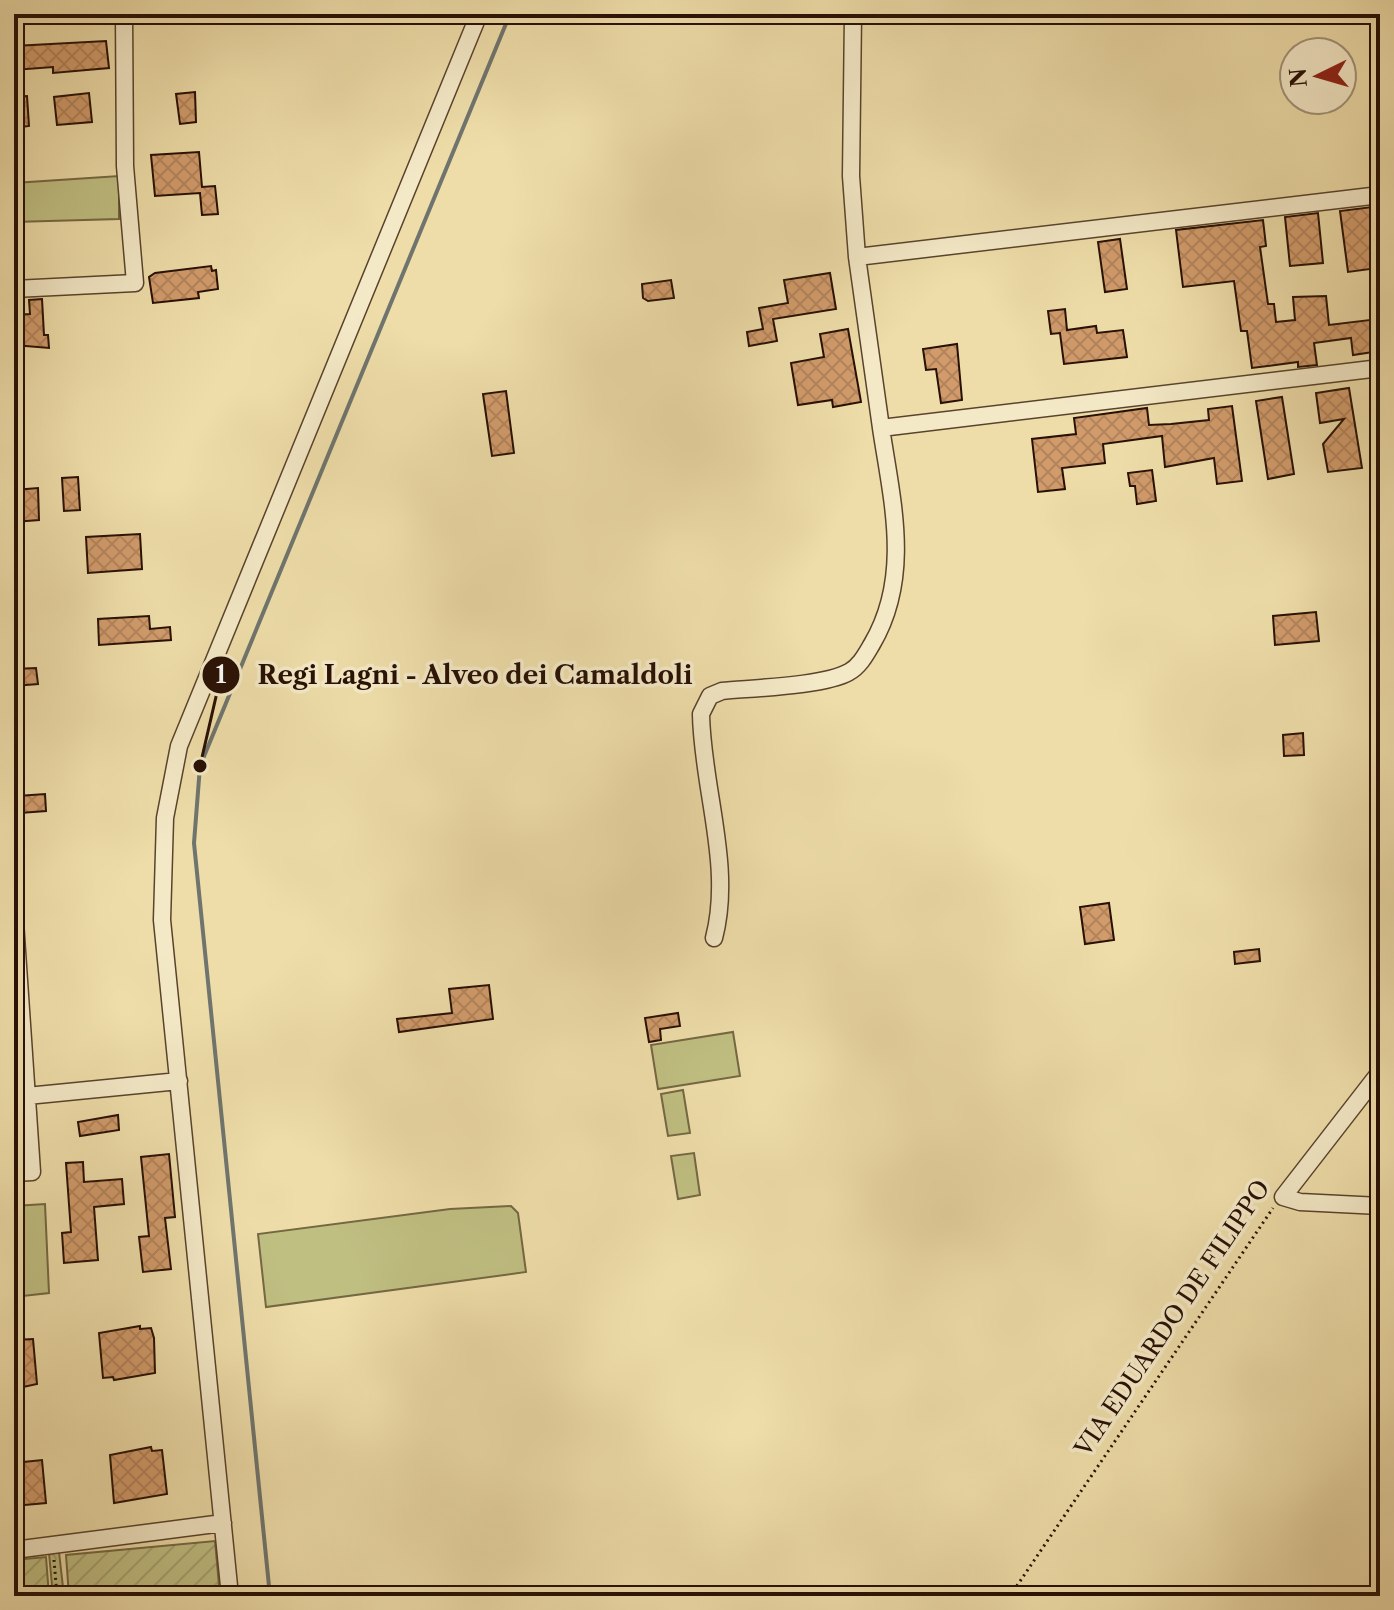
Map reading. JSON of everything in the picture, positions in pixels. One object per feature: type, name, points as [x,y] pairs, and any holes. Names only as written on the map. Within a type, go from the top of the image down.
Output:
[{"type":"street","points":[[14,289],[135,283],[125,166],[124,14]]},
{"type":"street","points":[[230,1596],[162,920],[165,818],[179,746],[479,14]]},
{"type":"street","points":[[714,938],[718,921],[717,847],[701,726],[704,704],[710,696],[722,691],[836,677],[861,663],[880,630],[897,573],[893,510],[857,257],[851,176],[853,14]]},
{"type":"street","points":[[857,257],[1380,195]]},
{"type":"street","points":[[881,428],[1380,368]]},
{"type":"street","points":[[14,907],[32,1172],[14,1173]]},
{"type":"street","name":"VIA EDUARDO DE FILIPPO","points":[[1283,1197],[1380,1072]]},
{"type":"street","points":[[27,1096],[179,1081]]},
{"type":"street","points":[[1283,1197],[1300,1202],[1380,1206]]},
{"type":"street","points":[[14,1550],[223,1523]]},
{"type":"path","name":"VIA EDUARDO DE FILIPPO","points":[[1010,1596],[1268,1214],[1283,1197]]},
{"type":"path","points":[[53,1545],[57,1596]]},
{"type":"green space","points":[[119,176],[119,219],[14,222],[14,183]]},
{"type":"green space","points":[[14,1009],[25,1165],[14,1166]]},
{"type":"green space","points":[[733,1032],[740,1076],[658,1089],[651,1045]]},
{"type":"green space","points":[[683,1090],[690,1133],[668,1136],[661,1094]]},
{"type":"green space","points":[[694,1153],[700,1195],[678,1199],[671,1156]]},
{"type":"green space","points":[[45,1204],[49,1293],[14,1297],[14,1206]]},
{"type":"green space","points":[[511,1206],[518,1213],[526,1272],[266,1307],[258,1234],[450,1209]]},
{"type":"green space","points":[[215,1541],[220,1596],[69,1596],[66,1555]]},
{"type":"green space","points":[[59,1552],[64,1596],[53,1596],[49,1553]]},
{"type":"green space","points":[[46,1557],[49,1596],[14,1596],[14,1560]]},
{"type":"building","points":[[106,41],[109,68],[53,73],[53,67],[14,70],[14,46]]},
{"type":"building","points":[[195,92],[196,122],[180,124],[176,94]]},
{"type":"building","points":[[89,93],[92,122],[57,125],[54,97]]},
{"type":"building","points":[[27,96],[29,126],[14,128],[14,97]]},
{"type":"building","points":[[199,152],[202,187],[215,186],[218,214],[202,215],[200,193],[155,196],[151,155]]},
{"type":"building","points":[[1372,207],[1378,268],[1348,272],[1340,211]]},
{"type":"building","points":[[1318,213],[1323,263],[1290,266],[1285,217]]},
{"type":"building","points":[[1263,220],[1266,246],[1260,247],[1268,304],[1274,304],[1276,322],[1295,320],[1293,297],[1326,296],[1329,325],[1378,319],[1380,351],[1353,355],[1351,338],[1314,343],[1317,365],[1298,367],[1298,362],[1252,368],[1247,331],[1241,331],[1234,281],[1183,287],[1176,230]]},
{"type":"building","points":[[1120,239],[1127,289],[1105,292],[1098,242]]},
{"type":"building","points":[[211,266],[212,271],[216,270],[218,289],[198,292],[199,298],[153,303],[149,277],[155,273]]},
{"type":"building","points":[[830,273],[836,309],[773,319],[777,341],[749,346],[747,332],[763,329],[759,308],[788,303],[784,280]]},
{"type":"building","points":[[671,280],[674,298],[648,301],[643,298],[642,284]]},
{"type":"building","points":[[42,299],[44,335],[48,335],[49,348],[14,345],[14,315],[30,314],[29,300]]},
{"type":"building","points":[[1065,309],[1067,330],[1096,326],[1097,333],[1123,330],[1127,357],[1064,364],[1060,333],[1051,334],[1048,311]]},
{"type":"building","points":[[848,329],[861,402],[833,407],[832,400],[798,405],[791,363],[824,357],[820,334]]},
{"type":"building","points":[[957,344],[962,400],[941,403],[936,369],[926,370],[923,349]]},
{"type":"building","points":[[1349,388],[1362,468],[1328,472],[1323,444],[1344,419],[1320,423],[1316,393]]},
{"type":"building","points":[[506,391],[514,453],[492,456],[483,394]]},
{"type":"building","points":[[1282,397],[1294,474],[1268,479],[1256,401]]},
{"type":"building","points":[[1232,406],[1242,481],[1217,484],[1214,458],[1165,467],[1162,436],[1103,444],[1105,463],[1062,468],[1065,489],[1038,492],[1032,439],[1076,434],[1074,418],[1147,408],[1149,425],[1171,424],[1209,420],[1208,409]]},
{"type":"building","points":[[1152,470],[1156,501],[1137,504],[1135,486],[1130,486],[1128,473]]},
{"type":"building","points":[[78,477],[80,510],[64,511],[62,478]]},
{"type":"building","points":[[38,488],[39,520],[14,522],[14,490]]},
{"type":"building","points":[[140,534],[142,569],[88,573],[86,537]]},
{"type":"building","points":[[1316,612],[1319,641],[1275,645],[1273,616]]},
{"type":"building","points":[[149,616],[150,629],[170,627],[171,640],[99,645],[98,619]]},
{"type":"building","points":[[36,668],[38,684],[14,686],[14,669]]},
{"type":"building","points":[[1303,733],[1304,755],[1284,756],[1283,735]]},
{"type":"building","points":[[45,794],[46,811],[20,813],[18,796]]},
{"type":"building","points":[[1109,903],[1114,940],[1085,944],[1080,907]]},
{"type":"building","points":[[1259,949],[1260,961],[1235,964],[1234,952]]},
{"type":"building","points":[[489,985],[493,1019],[399,1032],[397,1019],[452,1013],[449,989]]},
{"type":"building","points":[[678,1013],[680,1026],[660,1029],[661,1040],[649,1042],[645,1018]]},
{"type":"building","points":[[118,1115],[119,1130],[80,1136],[78,1122]]},
{"type":"building","points":[[169,1154],[175,1217],[165,1218],[171,1269],[143,1272],[139,1237],[149,1236],[141,1157]]},
{"type":"building","points":[[83,1162],[84,1182],[122,1179],[124,1204],[94,1207],[98,1260],[64,1263],[62,1233],[71,1232],[66,1163]]},
{"type":"building","points":[[140,1326],[140,1329],[151,1328],[155,1373],[114,1380],[113,1377],[103,1378],[99,1333]]},
{"type":"building","points":[[33,1339],[37,1384],[14,1389],[14,1340]]},
{"type":"building","points":[[151,1447],[152,1451],[162,1450],[167,1494],[114,1503],[110,1455]]},
{"type":"building","points":[[42,1460],[46,1503],[14,1506],[14,1463]]},
{"type":"waterway","points":[[270,1596],[194,843],[200,766],[510,14]]},
{"type":"place","name":"Regi Lagni - Alveo dei Camaldoli","points":[[200,766]]}]
